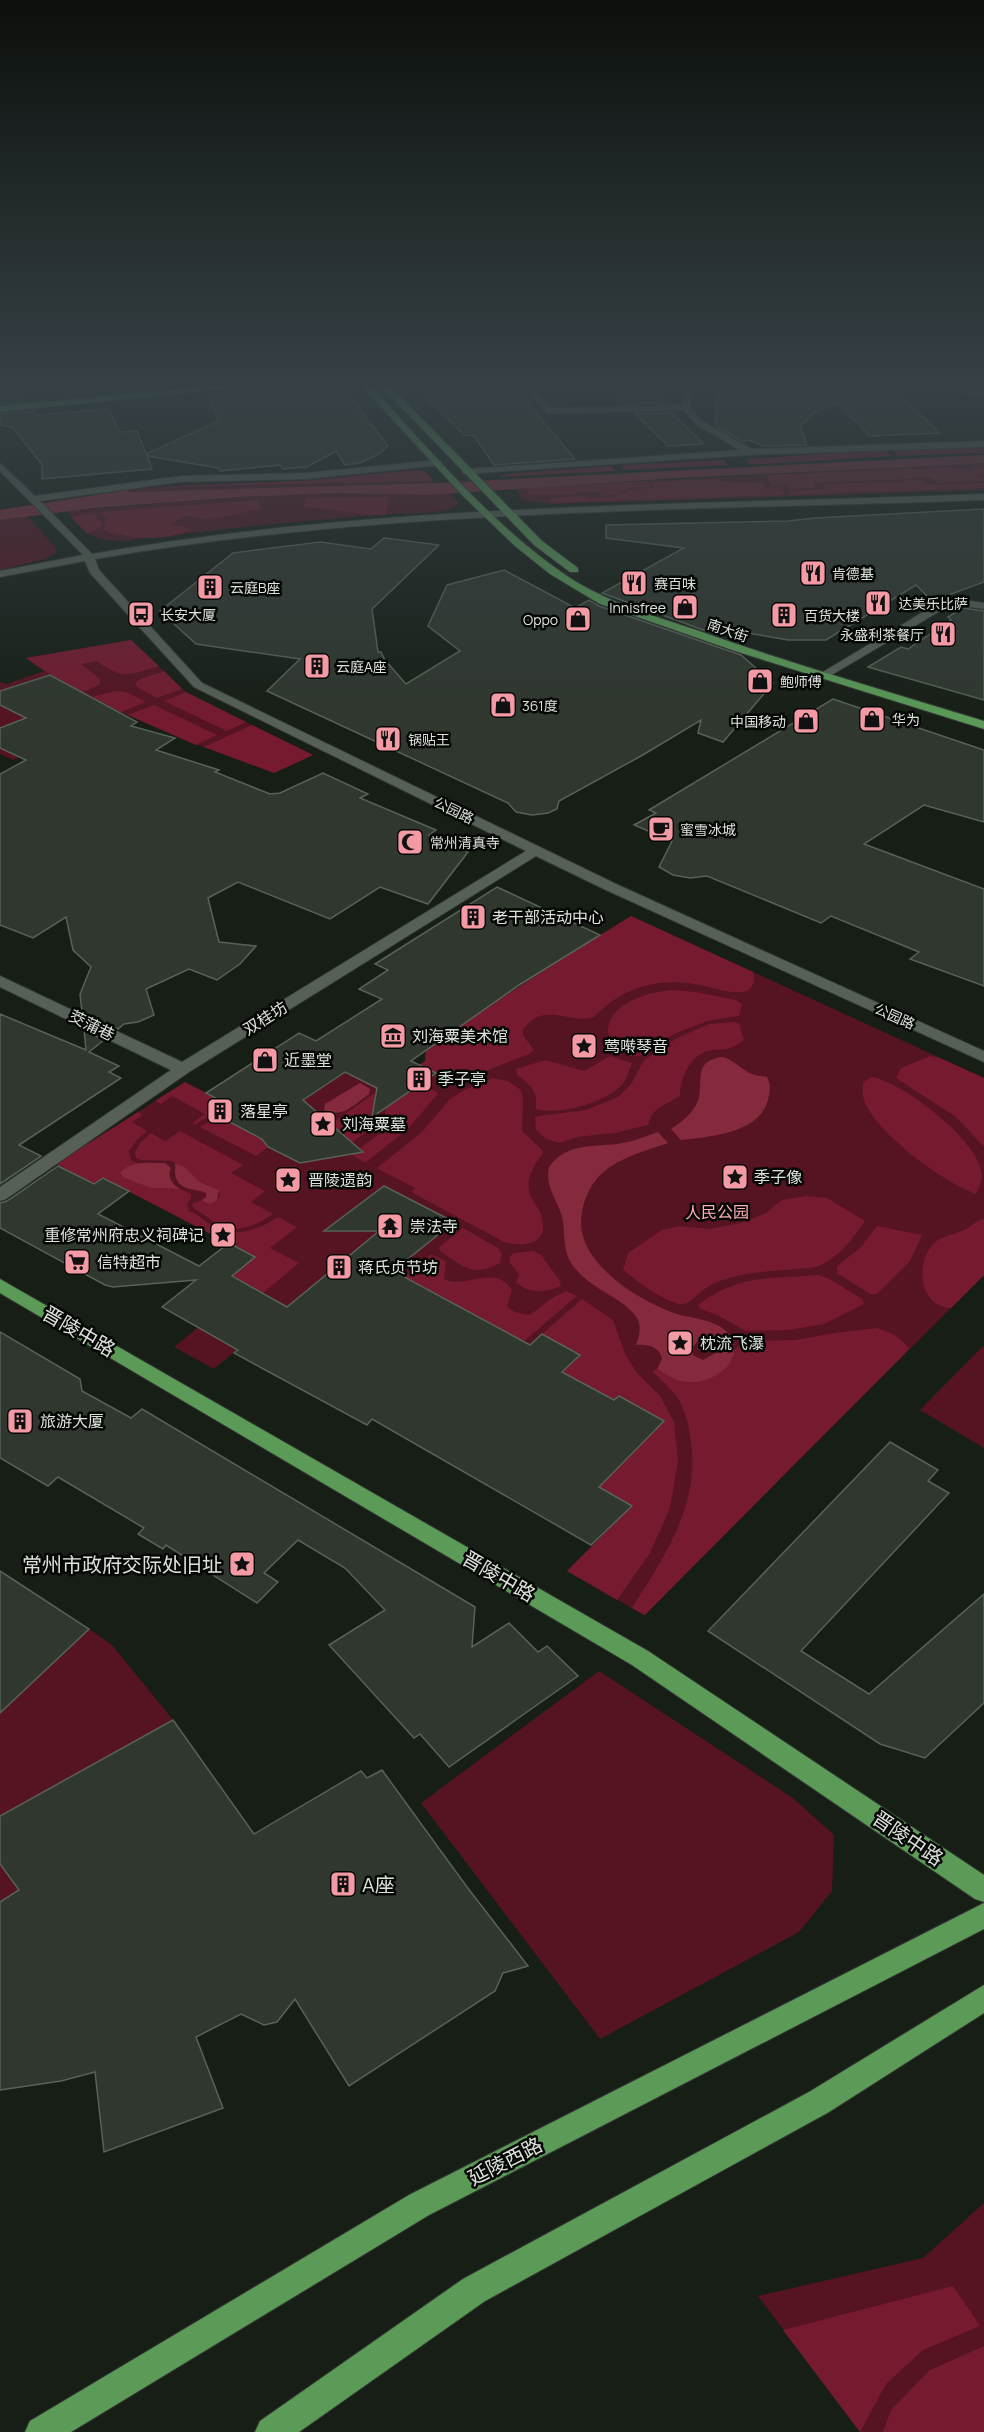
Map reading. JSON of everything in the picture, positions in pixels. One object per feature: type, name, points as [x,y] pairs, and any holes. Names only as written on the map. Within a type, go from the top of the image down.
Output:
[{"type":"main road","name":"南大街","points":[[470,497],[519,544],[554,572],[604,602],[739,650],[984,715]]},
{"type":"main road","name":"南大街","points":[[492,497],[538,543],[564,564],[617,597],[829,673],[984,725]]},
{"type":"main road","name":"晋陵中路","points":[[0,1285],[639,1658],[984,1890]]},
{"type":"main road","name":"延陵西路","points":[[41,2432],[419,2205],[984,1915]]},
{"type":"main road","points":[[271,2432],[474,2290],[819,2102],[984,1998]]},
{"type":"street","points":[[33,497],[36,500],[53,497]]},
{"type":"street","points":[[0,574],[132,549],[306,529],[488,514],[969,497]]},
{"type":"street","name":"公园路","points":[[36,500],[89,556],[94,571],[198,685],[611,887],[984,1057]]},
{"type":"street","points":[[829,673],[942,604],[963,603],[984,606]]},
{"type":"street","name":"双桂坊","points":[[0,1195],[183,1069],[536,850]]},
{"type":"street","name":"茭蒲巷","points":[[0,981],[183,1069]]},
{"type":"green space","points":[[233,497],[454,497],[459,503],[446,510],[428,513],[292,522],[124,541],[91,535],[79,526],[67,511]]},
{"type":"green space","points":[[520,497],[754,497],[555,504],[522,501]]},
{"type":"green space","points":[[27,516],[55,547],[56,552],[45,559],[0,570],[0,520]]},
{"type":"green space","points":[[131,640],[186,692],[313,755],[274,773],[182,739],[121,712],[77,729],[13,760],[0,754],[0,682],[7,684],[44,671],[26,658]]},
{"type":"green space","name":"人民公园","points":[[631,916],[984,1078],[984,1275],[644,1615],[567,1571],[632,1506],[535,1450],[306,1291],[214,1369],[174,1347],[249,1286],[255,1257],[103,1178],[94,1184],[56,1164],[185,1082],[266,1125],[345,1072],[371,1085],[399,1080],[425,1061],[426,1050]]},
{"type":"green space","points":[[984,1345],[984,1448],[920,1410]]},
{"type":"green space","points":[[89,1629],[112,1645],[173,1720],[0,1816],[0,1713]]},
{"type":"green space","points":[[599,1671],[793,1798],[834,1835],[832,1891],[799,1932],[600,2039],[421,1803]]},
{"type":"green space","points":[[0,1864],[19,1890],[0,1901]]},
{"type":"green space","points":[[984,2203],[984,2432],[860,2432],[758,2296],[923,2258]]},
{"type":"shaded area","points":[[79,497],[232,497],[94,508],[0,520],[0,510]]},
{"type":"shaded area","points":[[389,497],[386,515],[304,507],[305,498]]},
{"type":"shaded area","points":[[712,497],[551,503],[549,499]]},
{"type":"shaded area","points":[[258,500],[260,509],[209,520],[186,516],[170,524],[192,529],[172,536],[148,538],[104,530],[105,520],[109,519],[102,516],[100,512]]},
{"type":"shaded area","points":[[94,512],[99,517],[95,518],[101,521],[102,526],[88,534],[71,517]]},
{"type":"shaded area","points":[[131,640],[159,666],[126,674],[113,671],[96,661],[81,664],[100,679],[100,684],[83,692],[26,658]]},
{"type":"shaded area","points":[[164,671],[182,689],[157,698],[137,687],[135,683],[141,679]]},
{"type":"shaded area","points":[[115,691],[126,692],[146,702],[121,712],[92,697]]},
{"type":"shaded area","points":[[186,692],[246,722],[227,731],[164,701]]},
{"type":"shaded area","points":[[154,705],[217,735],[196,745],[128,715]]},
{"type":"shaded area","points":[[252,725],[313,755],[274,773],[204,747]]},
{"type":"shaded area","points":[[631,916],[753,972],[753,985],[749,990],[737,992],[685,983],[656,984],[642,987],[617,998],[594,1017],[585,1019],[557,1015],[539,1016],[523,1030],[523,1035],[534,1050],[529,1054],[453,1084],[433,1077],[437,1074],[424,1068],[374,1105],[370,1129],[346,1147],[304,1154],[280,1142],[274,1134],[231,1112],[233,1110],[220,1103],[207,1112],[210,1115],[195,1125],[192,1123],[205,1114],[172,1096],[161,1104],[155,1101],[185,1082],[297,1140],[331,1124],[373,1094],[377,1095],[425,1061],[426,1050],[451,1032]]},
{"type":"shaded area","points":[[672,990],[736,1000],[742,1004],[739,1016],[707,1021],[674,1034],[640,1056],[630,1056],[614,1051],[608,1028],[617,1011],[643,996]]},
{"type":"shaded area","points":[[739,1023],[744,1040],[734,1047],[708,1051],[696,1058],[684,1075],[680,1096],[652,1114],[648,1125],[615,1133],[577,1137],[560,1143],[546,1139],[536,1130],[535,1117],[586,1110],[618,1097],[631,1084],[644,1060],[677,1038],[709,1024]]},
{"type":"shaded area","points":[[610,1056],[632,1063],[622,1085],[594,1102],[569,1109],[545,1111],[536,1109],[535,1093],[517,1075],[516,1069],[545,1060],[584,1071]]},
{"type":"shaded area","points":[[930,1056],[940,1058],[984,1078],[984,1147],[956,1117],[896,1078],[901,1068]]},
{"type":"shaded area","points":[[721,1057],[752,1074],[767,1077],[770,1089],[764,1109],[757,1118],[734,1131],[681,1140],[671,1129],[695,1107],[699,1097],[703,1067],[712,1059]]},
{"type":"shaded area","points":[[872,1077],[902,1090],[955,1131],[979,1162],[982,1178],[976,1194],[947,1179],[910,1154],[879,1124],[868,1109],[863,1094],[863,1082]]},
{"type":"shaded area","points":[[493,1078],[508,1081],[521,1090],[522,1131],[543,1153],[532,1171],[528,1186],[540,1212],[543,1230],[536,1241],[529,1243],[504,1242],[411,1192],[415,1188],[353,1156],[353,1153],[382,1132],[386,1107],[422,1085],[437,1092],[437,1095],[408,1129],[366,1162],[377,1168],[422,1132],[450,1099],[464,1090]]},
{"type":"shaded area","points":[[360,1083],[370,1089],[369,1094],[359,1102],[342,1112],[324,1110],[325,1104]]},
{"type":"shaded area","points":[[138,1112],[143,1115],[132,1122],[147,1131],[129,1151],[131,1160],[139,1164],[132,1164],[124,1178],[151,1188],[180,1189],[191,1194],[191,1199],[187,1204],[189,1211],[225,1232],[249,1230],[265,1225],[278,1217],[297,1227],[270,1248],[299,1263],[263,1293],[232,1276],[255,1257],[103,1178],[94,1184],[56,1164]]},
{"type":"shaded area","points":[[215,1118],[219,1120],[222,1118],[262,1139],[268,1147],[256,1156],[200,1127]]},
{"type":"shaded area","points":[[180,1131],[243,1165],[231,1173],[265,1191],[251,1202],[273,1214],[243,1228],[223,1227],[194,1209],[192,1204],[202,1200],[206,1204],[217,1200],[220,1195],[219,1190],[200,1182],[185,1167],[171,1161],[136,1158],[135,1152],[140,1143],[151,1133],[165,1141]]},
{"type":"shaded area","points":[[658,1132],[668,1143],[613,1165],[594,1183],[582,1213],[582,1230],[587,1247],[597,1262],[627,1289],[661,1308],[711,1322],[728,1333],[733,1342],[732,1360],[718,1374],[699,1381],[677,1380],[657,1369],[662,1359],[659,1352],[649,1346],[636,1345],[640,1328],[639,1321],[631,1310],[585,1279],[577,1271],[567,1255],[562,1217],[549,1184],[549,1167],[556,1159],[571,1150],[627,1142]],"holes":[[[705,1338],[718,1341],[721,1346],[719,1351],[703,1360],[693,1355],[692,1348],[699,1340]]]},
{"type":"shaded area","points":[[165,1163],[171,1168],[171,1180],[180,1189],[151,1188],[124,1178],[120,1173],[135,1164]]},
{"type":"shaded area","points":[[175,1163],[185,1167],[200,1182],[219,1190],[217,1200],[208,1204],[202,1200],[206,1197],[206,1193],[182,1186],[176,1178]]},
{"type":"shaded area","points":[[806,1196],[827,1198],[865,1221],[844,1248],[832,1259],[817,1267],[751,1273],[725,1279],[709,1286],[687,1303],[682,1304],[656,1294],[623,1270],[628,1253],[662,1230],[680,1226],[709,1229],[741,1223],[766,1213],[782,1200]]},
{"type":"shaded area","points":[[984,1219],[984,1275],[951,1308],[940,1305],[926,1292],[923,1282],[922,1272],[928,1251],[938,1240]]},
{"type":"shaded area","points":[[877,1226],[922,1235],[910,1261],[877,1294],[870,1294],[837,1273],[837,1266],[861,1247]]},
{"type":"shaded area","points":[[463,1228],[498,1248],[502,1254],[500,1263],[482,1270],[474,1270],[461,1265],[440,1251],[439,1247]]},
{"type":"shaded area","points":[[533,1251],[541,1255],[561,1282],[560,1286],[537,1291],[526,1289],[516,1282],[519,1274],[509,1262],[510,1256],[514,1253]]},
{"type":"shaded area","points":[[431,1254],[446,1261],[444,1279],[461,1282],[497,1278],[505,1282],[512,1290],[507,1306],[517,1313],[530,1315],[552,1298],[566,1291],[577,1296],[523,1342],[403,1276]]},
{"type":"shaded area","points":[[818,1275],[828,1278],[862,1299],[864,1304],[824,1324],[789,1330],[746,1331],[699,1308],[699,1304],[714,1294],[742,1283],[770,1278]]},
{"type":"shaded area","points":[[582,1299],[613,1320],[626,1356],[638,1374],[660,1396],[674,1422],[678,1461],[670,1508],[650,1553],[617,1600],[567,1571],[632,1506],[599,1487],[664,1421],[619,1396],[614,1400],[562,1372],[580,1355],[542,1334]]},
{"type":"shaded area","points":[[876,1328],[895,1335],[909,1349],[645,1615],[632,1608],[677,1530],[685,1509],[692,1465],[689,1429],[681,1405],[675,1394],[652,1371],[657,1369],[673,1379],[732,1360],[736,1348],[746,1341],[795,1340]]},
{"type":"shaded area","points":[[953,2286],[980,2326],[923,2350],[886,2384],[860,2432],[783,2330]]},
{"type":"shaded area","points":[[984,2346],[984,2432],[883,2432],[891,2410],[930,2370]]},
{"type":"building","points":[[984,509],[984,582],[932,601],[916,585],[826,640],[788,640],[707,626],[717,635],[602,593],[684,548],[606,538],[606,525],[788,521]]},
{"type":"building","points":[[384,538],[439,545],[372,609],[378,652],[381,652],[406,684],[460,651],[428,626],[447,585],[504,570],[575,608],[589,600],[599,606],[741,655],[773,683],[723,742],[698,733],[701,720],[559,801],[557,809],[532,815],[516,812],[508,803],[267,691],[300,659],[196,644],[160,611],[233,553],[320,542],[371,549]]},
{"type":"building","points":[[963,608],[984,611],[984,700],[868,667],[901,647],[908,649],[951,620],[948,617]]},
{"type":"building","points":[[50,675],[137,722],[131,726],[175,738],[156,750],[219,770],[215,772],[270,794],[280,793],[323,773],[368,794],[360,798],[436,830],[429,835],[468,852],[428,904],[380,887],[330,919],[238,882],[208,898],[219,942],[256,946],[240,964],[217,980],[189,969],[146,989],[154,1015],[138,1022],[124,1024],[118,1029],[82,1012],[80,994],[91,967],[73,950],[66,917],[33,938],[0,925],[0,774],[26,760],[0,748],[0,728],[26,718],[0,705],[0,691]]},
{"type":"building","points":[[833,699],[984,750],[984,822],[924,805],[864,844],[984,889],[984,986],[910,959],[919,952],[831,916],[821,923],[707,876],[690,878],[673,875],[659,867],[672,841],[634,825],[656,813],[649,810]]},
{"type":"building","points":[[497,887],[600,935],[519,985],[411,1061],[436,1073],[372,1117],[377,1088],[345,1072],[303,1100],[363,1152],[300,1163],[268,1147],[262,1139],[209,1111],[223,1102],[206,1093],[299,1033],[316,1041],[382,999],[359,989],[388,970],[375,964]]},
{"type":"building","points":[[0,1014],[86,1050],[84,1030],[104,1040],[89,1052],[119,1066],[109,1072],[121,1078],[19,1145],[41,1156],[0,1184]]},
{"type":"building","points":[[58,1166],[94,1184],[103,1178],[129,1191],[98,1214],[199,1266],[229,1243],[255,1257],[232,1276],[287,1307],[379,1231],[324,1231],[384,1186],[454,1222],[393,1271],[530,1345],[542,1334],[580,1355],[562,1372],[614,1400],[619,1396],[664,1421],[599,1487],[632,1506],[591,1545],[372,1419],[367,1425],[234,1353],[238,1350],[162,1307],[196,1280],[113,1287],[105,1285],[0,1228],[0,1203],[7,1201]]},
{"type":"building","points":[[0,1332],[80,1379],[82,1391],[131,1418],[142,1409],[475,1607],[472,1647],[509,1623],[538,1652],[547,1646],[578,1676],[449,1767],[420,1734],[414,1738],[329,1645],[385,1610],[345,1568],[298,1540],[264,1573],[278,1582],[257,1603],[166,1545],[163,1549],[138,1534],[144,1528],[58,1477],[48,1486],[0,1458]]},
{"type":"building","points":[[890,1442],[938,1470],[928,1481],[949,1493],[801,1651],[869,1694],[984,1594],[984,1703],[925,1758],[880,1744],[708,1631]]},
{"type":"building","points":[[0,1571],[89,1629],[0,1713]]},
{"type":"building","points":[[173,1720],[254,1834],[361,1771],[367,1778],[382,1770],[528,1966],[503,1973],[495,1991],[349,2086],[295,1999],[277,2022],[264,2025],[241,2014],[196,2037],[223,2108],[104,2152],[95,2072],[61,2081],[0,2090],[0,1902],[19,1890],[0,1864],[0,1816]]},
{"type":"place","name":"肯德基","points":[[813,573]]},
{"type":"place","name":"赛百味","points":[[634,583]]},
{"type":"place","name":"云庭B座","points":[[210,587]]},
{"type":"place","name":"达美乐比萨","points":[[878,603]]},
{"type":"place","name":"Innisfree","points":[[685,607]]},
{"type":"place","name":"长安大厦","points":[[141,614]]},
{"type":"place","name":"百货大楼","points":[[784,615]]},
{"type":"place","name":"Oppo","points":[[578,619]]},
{"type":"place","name":"永盛利茶餐厅","points":[[943,634]]},
{"type":"place","name":"云庭A座","points":[[317,666]]},
{"type":"place","name":"鲍师傅","points":[[760,681]]},
{"type":"place","name":"361度","points":[[503,705]]},
{"type":"place","name":"华为","points":[[872,719]]},
{"type":"place","name":"中国移动","points":[[806,721]]},
{"type":"place","name":"锅贴王","points":[[388,739]]},
{"type":"place","name":"蜜雪冰城","points":[[661,829]]},
{"type":"place","name":"常州清真寺","points":[[410,842]]},
{"type":"place","name":"老干部活动中心","points":[[473,917]]},
{"type":"place","name":"刘海粟美术馆","points":[[393,1036]]},
{"type":"place","name":"莺啭琴音","points":[[584,1046]]},
{"type":"place","name":"近墨堂","points":[[265,1060]]},
{"type":"place","name":"季子亭","points":[[419,1079]]},
{"type":"place","name":"落星亭","points":[[220,1111]]},
{"type":"place","name":"刘海粟墓","points":[[323,1124]]},
{"type":"place","name":"季子像","points":[[735,1177]]},
{"type":"place","name":"晋陵遗韵","points":[[288,1180]]},
{"type":"place","name":"崇法寺","points":[[390,1226]]},
{"type":"place","name":"重修常州府忠义祠碑记","points":[[223,1235]]},
{"type":"place","name":"信特超市","points":[[77,1262]]},
{"type":"place","name":"蒋氏贞节坊","points":[[339,1267]]},
{"type":"place","name":"枕流飞瀑","points":[[680,1343]]},
{"type":"place","name":"旅游大厦","points":[[20,1421]]},
{"type":"place","name":"常州市政府交际处旧址","points":[[242,1564]]},
{"type":"place","name":"A座","points":[[343,1884]]}]
